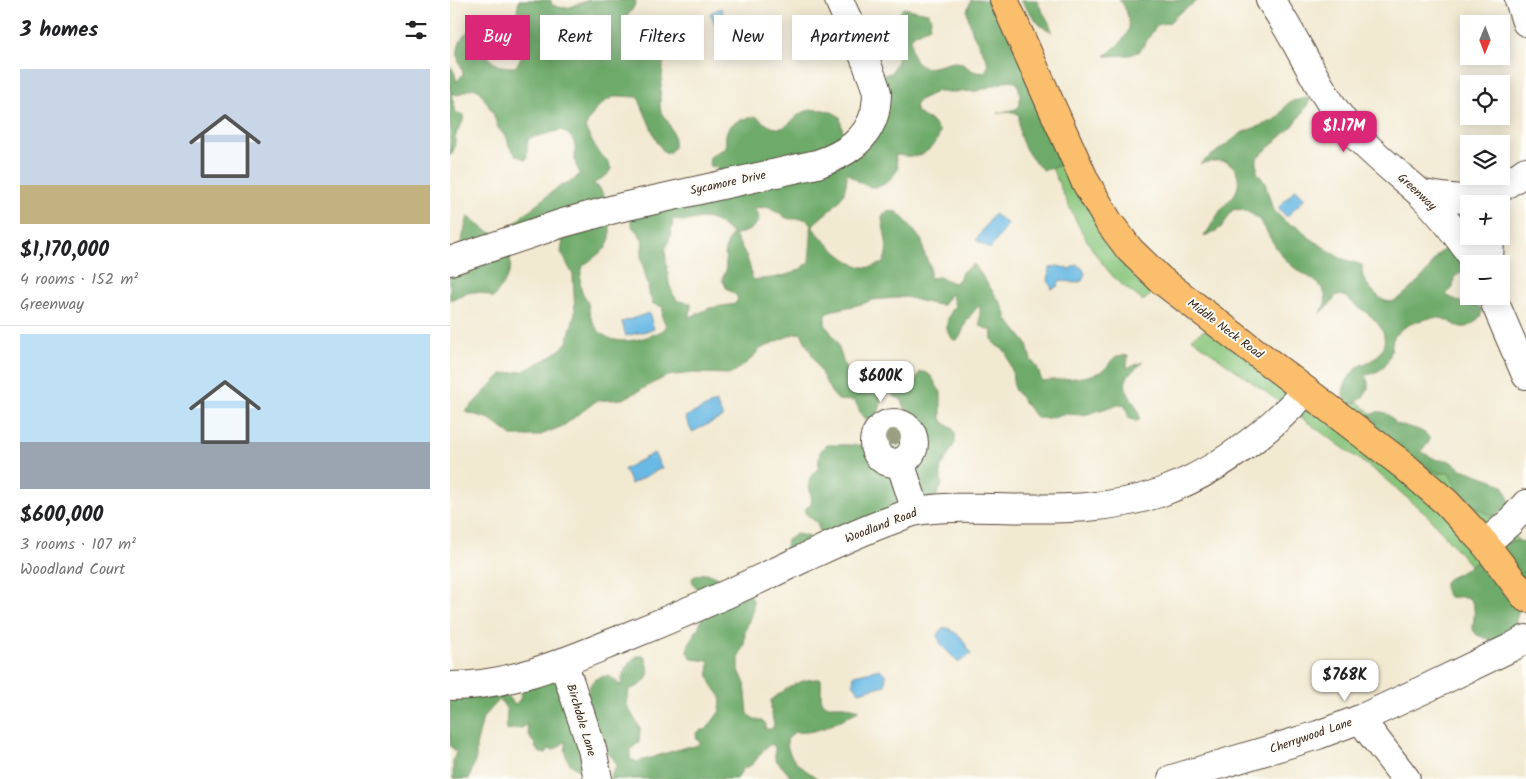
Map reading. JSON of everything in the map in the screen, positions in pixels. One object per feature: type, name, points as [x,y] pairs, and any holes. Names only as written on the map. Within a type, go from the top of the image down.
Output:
[{"type":"main road","name":"Middle Neck Road","points":[[1004,0],[1085,181],[1108,221],[1130,250],[1161,280],[1434,490],[1485,544],[1526,598]]},
{"type":"street","name":"Greenway","points":[[1270,0],[1332,104],[1350,128],[1387,166],[1421,194],[1449,224],[1471,255]]},
{"type":"street","points":[[1519,0],[1526,22]]},
{"type":"street","name":"Sycamore Drive","points":[[450,261],[563,223],[618,208],[817,164],[838,156],[853,147],[871,124],[876,106],[876,92],[843,1]]},
{"type":"street","points":[[1421,194],[1458,199],[1476,198],[1489,194],[1521,174]]},
{"type":"street","points":[[1504,195],[1521,174]]},
{"type":"street","points":[[1496,305],[1526,375]]},
{"type":"street","name":"Woodland Road","points":[[450,686],[495,683],[524,676],[563,662],[686,613],[863,531],[916,511],[958,507],[1064,510],[1096,507],[1162,492],[1196,477],[1231,457],[1274,423],[1306,391]]},
{"type":"street","points":[[900,462],[916,511]]},
{"type":"street","points":[[1485,544],[1508,524],[1526,504]]},
{"type":"street","name":"Cherrywood Lane","points":[[1172,779],[1300,741],[1360,719],[1510,648],[1526,638]]},
{"type":"street","name":"Birchdale Lane","points":[[563,662],[592,750],[598,779]]},
{"type":"street","points":[[1360,719],[1406,779]]},
{"type":"green space","points":[[519,0],[551,0],[551,4],[566,8],[589,0],[636,0],[633,9],[628,15],[621,15],[621,60],[663,60],[660,94],[661,112],[669,125],[674,140],[674,147],[669,153],[664,152],[657,142],[638,97],[618,96],[607,100],[590,118],[585,128],[597,150],[609,163],[611,169],[607,175],[593,184],[599,187],[610,206],[610,238],[606,248],[583,266],[580,286],[588,303],[591,318],[597,328],[604,335],[623,341],[644,338],[664,330],[666,325],[662,318],[663,307],[653,304],[649,294],[641,258],[643,241],[638,232],[633,228],[630,218],[718,173],[717,167],[711,166],[709,163],[710,159],[713,155],[726,148],[727,130],[733,124],[743,119],[757,117],[767,125],[782,128],[803,112],[825,110],[840,117],[844,139],[843,145],[883,75],[891,73],[897,60],[908,60],[908,15],[900,15],[903,8],[928,13],[931,18],[930,27],[911,38],[911,49],[917,63],[927,67],[956,62],[976,72],[985,72],[988,67],[987,60],[973,34],[967,11],[971,0],[995,0],[1062,156],[1061,164],[1043,170],[1029,155],[1024,146],[1020,134],[1019,115],[1014,112],[998,113],[1016,109],[1020,105],[1020,92],[1017,83],[1010,80],[977,91],[938,91],[919,100],[915,106],[917,113],[930,120],[940,131],[933,145],[927,151],[917,156],[895,155],[898,169],[886,183],[880,186],[868,186],[847,172],[844,191],[841,197],[813,225],[813,228],[847,260],[863,267],[871,267],[883,263],[885,257],[886,245],[882,216],[887,211],[897,212],[922,241],[924,253],[930,266],[930,278],[939,277],[954,283],[959,280],[962,272],[974,264],[1004,308],[1007,319],[1027,344],[1031,360],[1037,367],[1042,381],[1094,374],[1104,369],[1114,358],[1122,355],[1128,356],[1127,368],[1143,362],[1128,376],[1126,382],[1128,393],[1139,414],[1139,420],[1136,421],[1129,418],[1125,406],[1120,404],[1084,415],[1063,414],[1049,418],[1038,418],[1035,416],[1014,389],[1012,371],[1006,352],[993,342],[992,330],[987,330],[980,325],[980,305],[967,320],[957,340],[950,336],[947,324],[955,306],[951,293],[943,305],[906,297],[872,300],[830,311],[825,316],[825,324],[837,342],[846,370],[851,375],[873,382],[878,387],[881,403],[876,417],[866,419],[862,416],[855,401],[838,400],[831,392],[801,333],[793,334],[760,349],[749,361],[731,374],[693,373],[667,376],[623,399],[596,401],[563,426],[538,436],[512,436],[490,419],[465,412],[502,374],[524,371],[561,349],[567,342],[575,313],[573,275],[561,252],[563,240],[544,243],[509,254],[510,267],[507,278],[493,298],[481,293],[472,292],[450,300],[450,252],[461,243],[468,216],[487,231],[497,234],[512,227],[522,216],[552,192],[574,180],[580,173],[576,166],[573,140],[562,130],[529,138],[526,160],[516,155],[509,146],[507,138],[498,128],[493,113],[479,90],[473,88],[457,95],[452,92],[456,113],[463,115],[463,118],[450,156],[450,66],[454,71],[457,82],[463,74],[458,57],[460,44],[465,35],[465,60],[491,60],[502,66],[515,67],[520,60],[530,60],[530,15],[516,15]],"holes":[[[770,207],[787,218],[803,219],[809,222],[811,234],[809,262],[790,274],[752,280],[746,256],[733,234],[748,231],[759,220],[758,214],[752,208]],[[673,218],[684,221],[704,218],[719,223],[732,233],[725,249],[726,271],[722,279],[727,289],[736,295],[738,299],[735,304],[710,308],[688,318],[691,311],[691,303],[678,301],[673,294],[669,284],[665,250],[671,235]]]},
{"type":"green space","points":[[1004,0],[1085,181],[1165,283],[1143,301],[1117,281],[1110,273],[1084,236],[1064,196],[1052,168],[1058,166]]},
{"type":"green space","points":[[1020,0],[1037,0],[1052,32],[1040,25]]},
{"type":"green space","points":[[1119,0],[1198,0],[1170,22],[1157,25],[1140,51],[1130,55],[1105,56],[1124,38],[1129,27],[1126,10]]},
{"type":"green space","points":[[1312,97],[1293,126],[1257,158],[1257,172],[1265,183],[1272,207],[1276,213],[1288,224],[1299,227],[1307,236],[1340,258],[1362,265],[1362,273],[1366,283],[1380,298],[1388,302],[1394,301],[1407,292],[1429,269],[1439,253],[1450,247],[1460,260],[1460,273],[1454,277],[1453,288],[1446,295],[1460,302],[1460,305],[1481,307],[1482,311],[1481,316],[1477,320],[1466,327],[1457,326],[1444,319],[1434,318],[1413,323],[1402,329],[1392,341],[1391,353],[1384,366],[1374,373],[1365,375],[1368,386],[1365,395],[1352,404],[1346,405],[1343,390],[1352,373],[1361,365],[1375,358],[1381,351],[1384,336],[1377,323],[1342,295],[1335,296],[1333,301],[1320,314],[1326,300],[1321,287],[1286,261],[1260,221],[1248,212],[1232,210],[1223,226],[1204,236],[1223,207],[1235,194],[1238,188],[1238,175],[1231,164],[1224,161],[1200,164],[1243,132],[1278,118],[1287,104]]},
{"type":"green space","points":[[1217,323],[1346,405],[1358,402],[1438,473],[1450,472],[1498,515],[1519,541],[1495,545],[1485,562],[1470,565],[1428,516],[1378,473],[1191,338]]},
{"type":"green space","points":[[920,372],[925,372],[931,376],[941,392],[941,419],[953,429],[955,434],[955,443],[940,469],[942,485],[936,497],[787,552],[787,540],[796,534],[807,536],[811,543],[822,538],[817,523],[805,513],[806,508],[811,505],[810,478],[818,469],[820,452],[826,445],[865,445],[870,447],[874,457],[883,464],[892,467],[913,467],[917,446],[916,436],[902,400],[893,396],[890,384],[914,385]]},
{"type":"green space","points":[[1377,412],[1383,412],[1388,415],[1396,424],[1416,429],[1427,435],[1429,440],[1427,445],[1420,451],[1437,460],[1448,460],[1462,469],[1495,481],[1504,487],[1509,505],[1495,516],[1474,506],[1461,493],[1452,480],[1450,473],[1438,473],[1417,465],[1360,421]]},
{"type":"green space","points":[[890,422],[898,422],[905,425],[911,431],[914,442],[911,453],[905,459],[898,462],[890,462],[883,459],[877,453],[874,446],[874,438],[877,431],[883,425]]},
{"type":"green space","points":[[1519,541],[1526,542],[1526,612],[1519,610],[1512,634],[1494,641],[1477,635],[1473,630],[1474,607],[1472,602],[1465,597],[1449,597],[1444,586],[1447,580],[1472,564],[1484,562],[1495,545]]},
{"type":"green space","points":[[707,573],[719,578],[721,586],[749,593],[753,600],[753,609],[739,656],[739,670],[745,684],[748,714],[755,720],[762,720],[766,724],[765,729],[772,729],[774,725],[771,700],[800,682],[813,679],[821,679],[822,702],[828,706],[844,706],[860,710],[820,729],[794,732],[787,740],[793,759],[818,779],[793,779],[775,759],[775,747],[771,744],[764,749],[753,764],[743,769],[737,779],[609,779],[617,765],[613,758],[604,750],[584,701],[592,682],[595,680],[604,676],[610,676],[621,686],[624,673],[630,662],[637,656],[644,656],[648,667],[647,677],[640,685],[629,689],[627,706],[640,728],[639,742],[630,750],[630,759],[637,762],[701,743],[697,740],[696,733],[706,730],[720,711],[721,697],[712,685],[708,672],[710,661],[692,659],[687,652],[690,641],[701,622],[704,606],[704,593],[694,585],[692,578]]},
{"type":"green space","points":[[550,680],[559,682],[567,700],[564,709],[574,720],[583,773],[573,766],[566,757],[566,741],[554,750],[549,749],[546,753],[540,753],[530,738],[527,725],[521,728],[506,730],[507,710],[500,699],[483,718],[476,746],[476,758],[469,779],[453,779],[453,762],[456,752],[450,745],[450,695],[495,693],[507,696],[515,705],[520,699],[522,689]]},
{"type":"water","points":[[721,8],[724,15],[714,15],[714,22],[710,13]]},
{"type":"water","points":[[1296,189],[1305,198],[1287,217],[1278,208]]},
{"type":"water","points":[[994,214],[1008,224],[990,249],[976,240]]},
{"type":"water","points":[[1077,265],[1085,273],[1082,281],[1074,283],[1062,280],[1059,281],[1058,286],[1052,289],[1048,280],[1050,268],[1058,266],[1069,269]]},
{"type":"water","points":[[649,313],[654,329],[626,336],[622,322]]},
{"type":"water","points":[[716,402],[723,417],[692,432],[685,417]]},
{"type":"water","points":[[654,453],[662,468],[631,484],[624,469]]},
{"type":"water","points":[[943,628],[948,628],[961,637],[971,654],[958,662],[942,646],[937,635]]},
{"type":"water","points":[[880,669],[886,675],[885,685],[859,692],[853,684],[854,675]]}]
